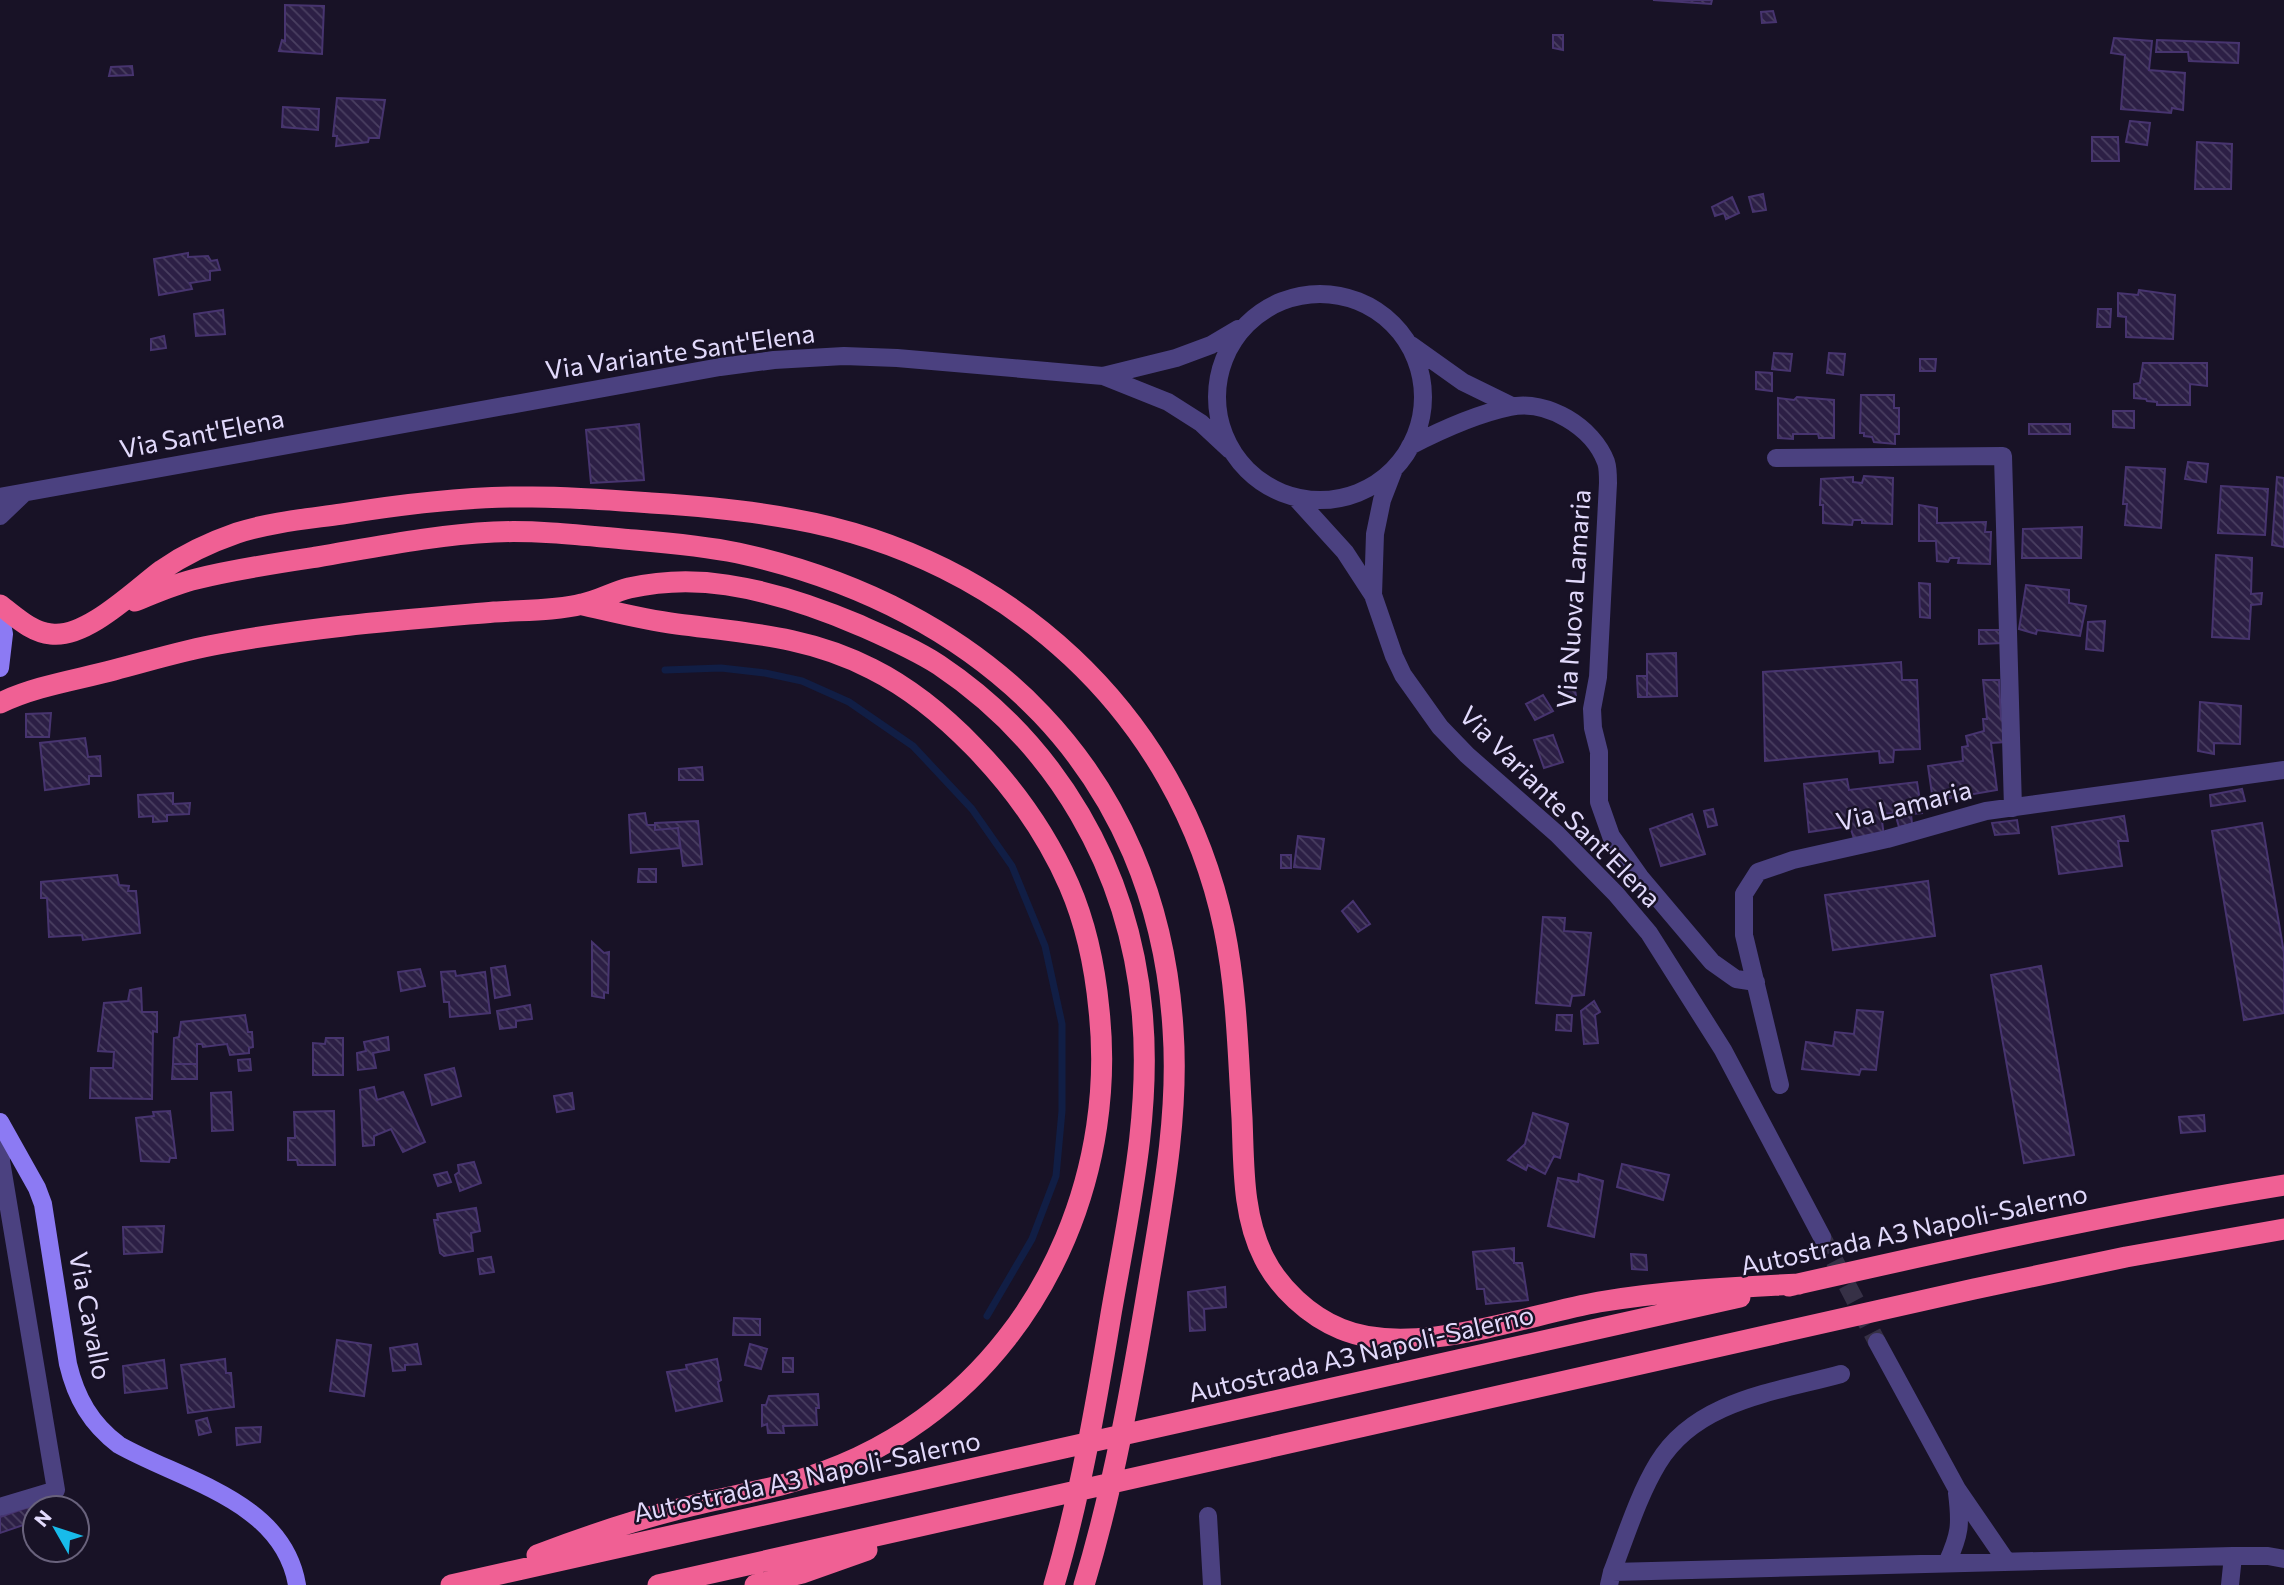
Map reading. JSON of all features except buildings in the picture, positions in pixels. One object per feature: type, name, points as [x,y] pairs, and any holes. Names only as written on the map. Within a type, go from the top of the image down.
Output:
[{"type":"highway","points":[[0,605],[30,627],[56,636],[86,626],[110,611],[165,568],[197,549],[232,535],[263,526],[363,510],[457,501],[528,497],[671,504],[793,519],[886,542],[961,575],[1045,632],[1089,672],[1126,714],[1161,767],[1189,821],[1210,873],[1224,926],[1235,990],[1246,1195],[1253,1230],[1265,1260],[1286,1289],[1309,1310],[1341,1329],[1371,1338],[1413,1339],[1462,1332],[1597,1303],[1697,1289],[1800,1284]]},
{"type":"highway","points":[[110,611],[198,578],[438,537],[498,532],[569,534],[664,542],[740,553],[871,597],[907,613],[954,640],[1023,694],[1053,724],[1081,760],[1105,797],[1129,845],[1145,884],[1158,932],[1173,1026],[1175,1077],[1161,1210],[1130,1394],[1100,1528],[1084,1585]]},
{"type":"highway","points":[[0,703],[32,691],[216,644],[367,623],[580,605],[630,588],[685,582],[726,585],[791,599],[841,617],[936,663],[973,691],[1010,723],[1040,756],[1068,794],[1097,843],[1119,901],[1135,958],[1142,1011],[1143,1112],[1137,1164],[1096,1405],[1069,1532],[1054,1585]]},
{"type":"highway","points":[[460,1583],[569,1542],[673,1510],[788,1484],[851,1460],[892,1440],[925,1418],[962,1386],[992,1354],[1019,1322],[1045,1281],[1082,1195],[1100,1112],[1103,1069],[1096,976],[1086,933],[1070,887],[1048,843],[1021,801],[991,764],[955,727],[873,669],[818,645],[757,633],[662,621],[580,605]]},
{"type":"highway","name":"Autostrada A3 Napoli-Salerno","points":[[460,1583],[2138,1210],[2284,1185]]},
{"type":"highway","points":[[658,1585],[1974,1289],[2126,1257],[2284,1229]]},
{"type":"highway","points":[[755,1585],[802,1573],[952,1519]]},
{"type":"main road","points":[[0,614],[4,634],[0,668]]},
{"type":"main road","name":"Via Cavallo","points":[[0,1123],[37,1188],[43,1204],[68,1364],[81,1403],[104,1434],[119,1445],[219,1494],[265,1523],[284,1547],[297,1585]]},
{"type":"street","points":[[1409,344],[1419,368],[1423,394],[1420,421],[1410,446],[1395,468],[1374,485],[1349,496],[1322,500],[1295,498],[1269,488],[1247,471],[1230,450],[1220,425],[1216,397],[1219,370],[1230,345],[1247,323],[1269,306],[1293,296],[1320,293],[1346,296],[1371,306],[1392,323],[1409,344],[1462,382],[1512,406]]},
{"type":"street","name":"Via Variante Sant'Elena","points":[[1103,376],[1176,358],[1211,345],[1247,323]]},
{"type":"street","name":"Via Variante Sant'Elena","points":[[391,425],[774,359],[844,356],[1103,376],[1168,402],[1201,423],[1230,450]]},
{"type":"street","name":"Via Nuova Lamaria","points":[[1410,446],[1444,429],[1512,406],[1538,408],[1561,415],[1577,424],[1594,442],[1606,463],[1608,513],[1598,677],[1592,709],[1593,729],[1599,752],[1599,802],[1611,836],[1640,877],[1712,962],[1736,979],[1756,982]]},
{"type":"street","name":"Via Sant'Elena","points":[[0,497],[391,425]]},
{"type":"street","points":[[1776,458],[2003,456],[2013,808]]},
{"type":"street","name":"Via Variante Sant'Elena","points":[[1373,595],[1375,534],[1382,500],[1395,468]]},
{"type":"street","points":[[0,516],[23,494]]},
{"type":"street","name":"Via Variante Sant'Elena","points":[[1295,498],[1345,552],[1373,595],[1403,675],[1440,727],[1565,842],[1616,894],[1649,933],[1723,1050],[1822,1237]]},
{"type":"street","name":"Via Lamaria","points":[[1780,1085],[1744,935],[1744,894],[1758,872],[1793,860],[1887,839],[1986,811],[2284,770]]},
{"type":"street","points":[[0,1123],[1,1161],[56,1490],[0,1507]]},
{"type":"street","points":[[1877,1342],[1957,1489],[2007,1562]]},
{"type":"street","points":[[1841,1374],[1735,1403],[1700,1418],[1676,1440],[1650,1476],[1611,1579],[1947,1563],[2233,1556],[2284,1559]]},
{"type":"street","points":[[1947,1563],[1958,1539],[1961,1524],[1957,1489]]},
{"type":"street","points":[[1208,1516],[1212,1585]]},
{"type":"street","points":[[2230,1585],[2233,1556]]},
{"type":"waterway","points":[[665,670],[721,668],[765,673],[802,681],[849,702],[913,746],[972,809],[1012,866],[1045,946],[1062,1024],[1062,1111],[1056,1176],[1032,1239],[987,1316]]},
{"type":"tunnel","points":[[1822,1237],[1877,1342]]}]
